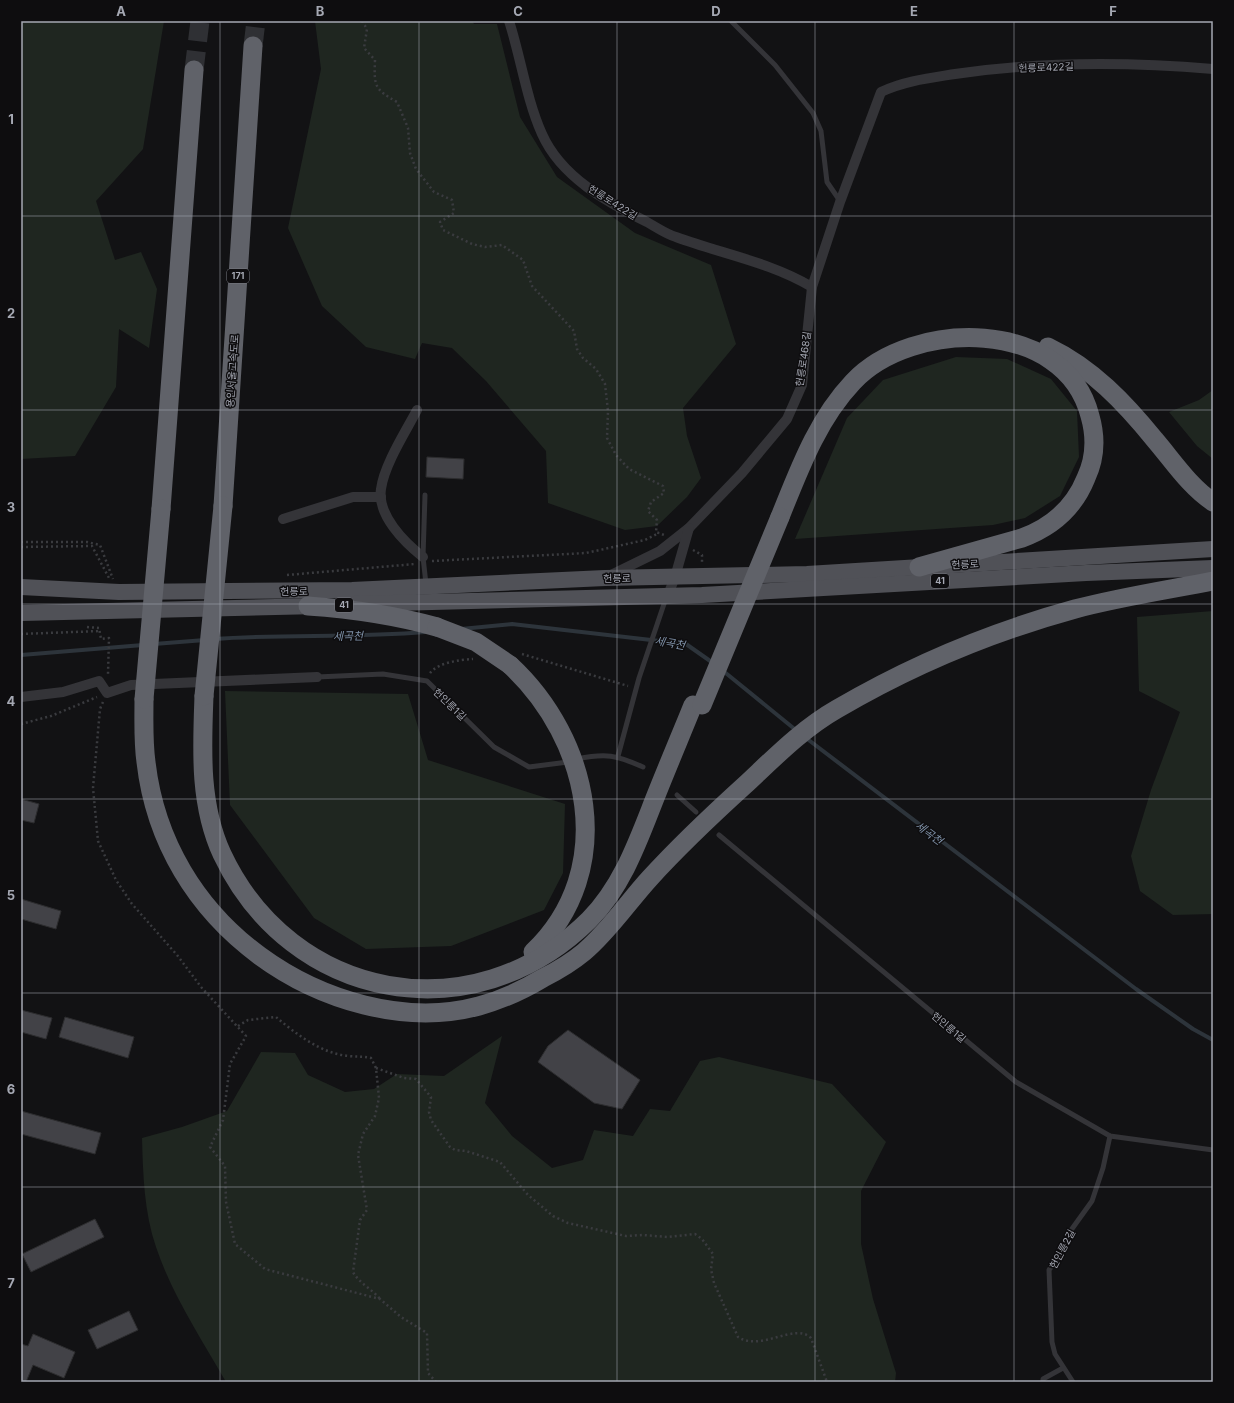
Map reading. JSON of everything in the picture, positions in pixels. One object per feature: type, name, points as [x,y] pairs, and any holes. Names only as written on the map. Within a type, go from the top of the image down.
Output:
[{"type":"highway","name":"용인서울고속도로","points":[[253,46],[223,506],[204,696],[202,743],[204,783],[209,818],[221,852],[234,877],[259,911],[275,927],[308,953],[334,968],[354,977],[380,984],[405,988],[449,989],[470,986],[506,975]]},
{"type":"highway","points":[[194,70],[161,509],[144,699],[144,742],[148,779],[153,803],[168,844],[185,877],[197,894],[226,927],[257,954],[277,968],[320,990],[360,1004],[385,1009],[432,1012],[477,1007],[527,987],[558,970],[584,952],[700,825],[798,736],[833,711],[892,678],[936,657],[1024,624],[1079,608],[1213,581]]},
{"type":"highway","points":[[506,975],[539,958],[565,940],[590,919],[606,900],[633,854],[697,705],[774,517],[808,424],[829,389],[844,373],[866,356],[891,343],[920,333],[956,327],[984,327],[1011,332],[1046,346],[1083,367],[1128,407],[1188,480],[1213,502]]},
{"type":"highway","points":[[774,517],[801,468],[826,417],[854,381],[882,358],[929,341],[959,338],[1001,341],[1041,355],[1071,378],[1081,392],[1089,410],[1093,431],[1093,451],[1090,469],[1080,492],[1060,516],[1038,531],[1022,538],[919,567]]},
{"type":"highway","points":[[308,606],[352,609],[388,614],[437,627],[476,642],[510,665],[532,687],[542,700],[564,737],[584,804],[586,836],[579,879],[564,916],[547,939],[506,975]]},
{"type":"highway","points":[[527,987],[578,948],[603,920],[625,888],[641,856],[697,705]]},
{"type":"main road","name":"헌릉로","points":[[21,587],[115,586],[352,590],[605,578],[807,574],[1213,549]]},
{"type":"main road","name":"헌릉로","points":[[21,613],[668,595],[1086,573],[1213,568]]},
{"type":"street","name":"헌릉로422길","points":[[509,21],[542,135],[565,168],[600,196],[675,237],[793,275],[812,287]]},
{"type":"street","name":"헌릉로422길","points":[[882,92],[896,85],[990,69],[1105,64],[1213,69]]},
{"type":"street","name":"헌릉로468길","points":[[605,578],[660,551],[689,528],[742,473],[787,419],[802,385],[812,287],[840,202],[882,92]]},
{"type":"street","points":[[417,410],[390,461],[380,489],[382,505],[393,527],[406,544],[423,559]]},
{"type":"street","points":[[283,519],[353,498],[381,497]]},
{"type":"street","name":"헌릉로468길","points":[[668,595],[675,577],[689,528]]},
{"type":"street","points":[[21,697],[63,692],[99,681],[107,693],[131,685],[317,677]]},
{"type":"lane","points":[[731,21],[775,65],[813,113],[821,131],[828,182],[840,202]]},
{"type":"lane","points":[[425,495],[423,559],[426,586]]},
{"type":"lane","points":[[618,756],[639,678],[668,595]]},
{"type":"lane","name":"헌인릉1길","points":[[317,677],[383,674],[427,681],[494,747],[529,767],[569,761]]},
{"type":"lane","points":[[576,760],[596,755],[618,756],[643,767]]},
{"type":"lane","points":[[677,795],[696,812]]},
{"type":"lane","name":"헌인릉1길","points":[[719,835],[1016,1082],[1110,1136],[1213,1150]]},
{"type":"lane","name":"헌인릉2길","points":[[1073,1382],[1055,1354],[1052,1342],[1050,1270],[1064,1248],[1069,1234],[1092,1201],[1103,1168],[1110,1136]]},
{"type":"lane","points":[[1043,1382],[1043,1379],[1063,1368]]},
{"type":"path","points":[[362,21],[367,29],[364,48],[375,60],[374,80],[381,93],[397,102],[408,128],[410,153],[416,169],[434,192],[452,200],[454,212],[440,222],[443,230],[472,244],[485,247],[502,245],[523,260],[532,286],[574,331],[577,349],[583,358],[596,369],[605,384],[608,411],[607,438],[616,455],[629,469],[663,486],[664,493],[651,502],[648,511],[657,520],[656,532],[674,540]]},
{"type":"path","points":[[283,575],[414,564],[423,559],[586,553],[645,540],[659,533]]},
{"type":"path","points":[[21,542],[87,542],[100,545],[115,586]]},
{"type":"path","points":[[684,545],[702,554],[701,577]]},
{"type":"path","points":[[21,547],[92,546],[115,586]]},
{"type":"path","points":[[21,634],[100,630],[101,639],[109,638],[107,680]]},
{"type":"path","points":[[21,724],[51,716],[107,693]]},
{"type":"path","points":[[107,693],[100,709],[93,788],[98,841],[116,880],[132,904],[176,955],[201,987],[246,1036],[230,1064],[223,1120],[210,1147],[225,1166],[226,1202],[235,1244],[265,1269],[380,1299]]},
{"type":"path","points":[[238,1026],[248,1020],[276,1017],[307,1040],[324,1049],[349,1056],[359,1055],[371,1058],[376,1068],[379,1098],[375,1116],[363,1134],[358,1155],[367,1210],[360,1220],[353,1272],[356,1278],[374,1291],[380,1299],[400,1317],[427,1333],[428,1373],[436,1382]]},
{"type":"path","points":[[376,1068],[404,1078],[416,1079],[431,1097],[429,1112],[431,1120],[450,1147],[455,1150],[466,1151],[496,1159],[508,1169],[528,1195],[553,1216],[568,1222],[626,1236],[642,1235],[668,1237],[696,1234],[702,1239],[713,1254],[711,1269],[714,1283],[738,1337],[752,1342],[762,1339],[772,1340],[798,1332],[807,1334],[810,1338],[827,1382]]},
{"type":"shaded area","points":[[21,21],[164,21],[143,149],[96,201],[115,260],[141,252],[157,289],[149,348],[119,329],[116,387],[75,456],[21,459]]},
{"type":"shaded area","points":[[315,21],[472,21],[474,24],[497,24],[520,117],[557,177],[635,233],[711,265],[736,344],[683,408],[687,436],[701,478],[687,497],[657,526],[625,530],[548,503],[546,451],[486,381],[452,348],[422,343],[415,359],[366,347],[322,306],[288,228],[321,69]]},
{"type":"shaded area","points":[[956,357],[1007,359],[1051,379],[1077,411],[1079,457],[1060,496],[1025,518],[993,525],[795,539],[847,418],[883,380]]},
{"type":"shaded area","points":[[1213,390],[1213,459],[1197,446],[1169,412],[1199,400]]},
{"type":"shaded area","points":[[1213,611],[1213,914],[1173,915],[1140,891],[1131,856],[1151,790],[1180,712],[1139,691],[1137,617]]},
{"type":"shaded area","points":[[225,691],[408,694],[428,760],[565,804],[563,873],[544,910],[451,946],[366,949],[314,918],[230,805]]},
{"type":"shaded area","points":[[502,1036],[485,1103],[512,1136],[552,1168],[583,1160],[594,1130],[633,1136],[650,1109],[670,1111],[700,1061],[719,1057],[832,1084],[886,1142],[861,1191],[861,1244],[873,1299],[896,1373],[895,1382],[226,1382],[197,1333],[170,1282],[156,1247],[147,1207],[142,1138],[182,1127],[227,1111],[261,1052],[295,1053],[308,1075],[345,1092],[374,1089],[397,1074],[444,1076]]},
{"type":"building","points":[[427,457],[464,459],[463,479],[426,477]]},
{"type":"building","points":[[21,799],[39,804],[34,823],[21,820]]},
{"type":"building","points":[[21,899],[61,911],[56,929],[21,919]]},
{"type":"building","points":[[21,1010],[52,1018],[46,1039],[21,1032]]},
{"type":"building","points":[[65,1017],[134,1037],[128,1058],[59,1037]]},
{"type":"building","points":[[568,1030],[640,1080],[622,1109],[594,1103],[538,1062],[548,1046]]},
{"type":"building","points":[[21,1111],[101,1133],[95,1154],[21,1134]]},
{"type":"building","points":[[95,1219],[104,1237],[31,1272],[22,1254]]},
{"type":"building","points":[[129,1311],[138,1330],[97,1349],[88,1330]]},
{"type":"building","points":[[33,1334],[75,1352],[64,1378],[33,1365],[26,1382],[21,1382],[21,1344],[28,1346]]},
{"type":"waterway","name":"세곡천","points":[[461,629],[512,624],[686,644],[713,663]]},
{"type":"waterway","name":"세곡천","points":[[214,639],[372,635],[425,632]]},
{"type":"waterway","name":"세곡천","points":[[154,644],[205,640]]},
{"type":"waterway","name":"세곡천","points":[[21,655],[143,645]]},
{"type":"waterway","name":"세곡천","points":[[722,670],[797,731]]},
{"type":"waterway","name":"세곡천","points":[[806,738],[1136,989],[1193,1029],[1213,1040]]},
{"type":"tunnel","points":[[194,70],[200,21]]},
{"type":"tunnel","points":[[253,46],[256,21]]}]
